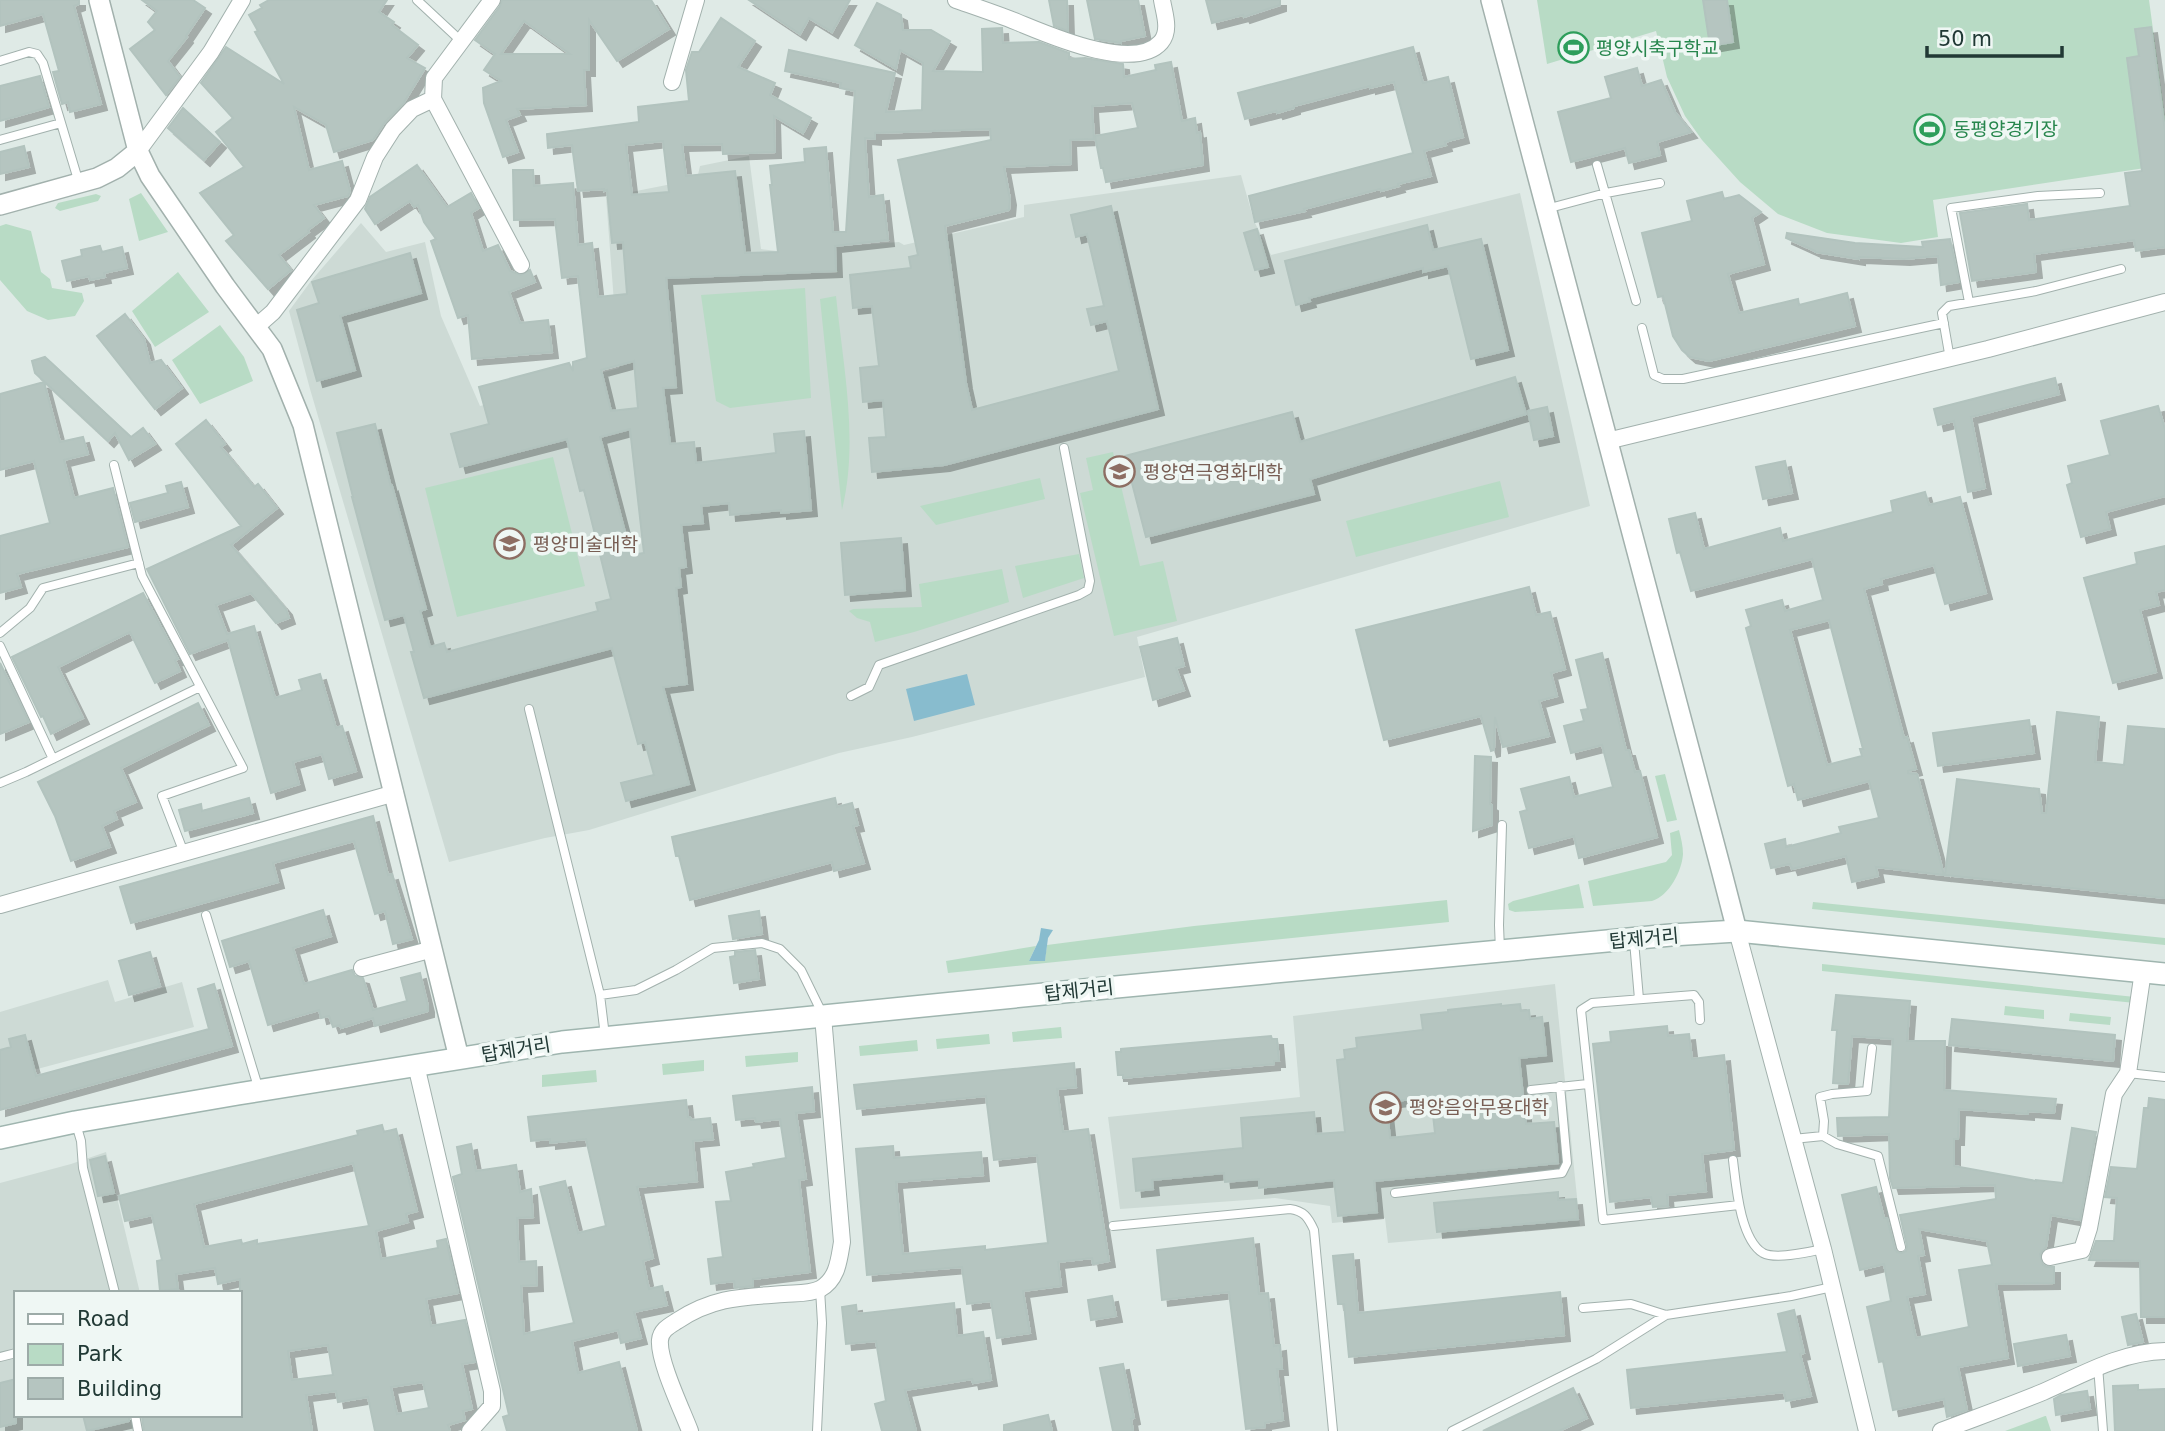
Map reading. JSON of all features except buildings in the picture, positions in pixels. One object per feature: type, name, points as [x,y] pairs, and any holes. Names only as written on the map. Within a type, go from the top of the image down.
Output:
[{"type":"main road","name":"탑제거리","points":[[0,1138],[259,1090],[562,1042],[1634,938],[1737,931],[2165,974]]},
{"type":"street","points":[[99,0],[138,152],[150,176],[272,349],[303,425],[459,1058]]},
{"type":"street","points":[[0,205],[97,178],[117,168],[138,152],[211,52],[242,0]]},
{"type":"street","points":[[492,0],[434,78],[433,99],[521,265]]},
{"type":"street","points":[[672,82],[696,0]]},
{"type":"street","points":[[956,0],[1073,44],[1120,54],[1149,50],[1163,41],[1167,27],[1162,0]]},
{"type":"street","points":[[1491,0],[1823,1249],[1867,1431]]},
{"type":"street","points":[[256,327],[273,313],[358,200],[375,157],[393,129],[412,109],[433,99]]},
{"type":"street","points":[[1607,440],[1950,359],[2165,302]]},
{"type":"street","points":[[0,905],[395,793]]},
{"type":"street","points":[[362,968],[433,949]]},
{"type":"street","points":[[2050,1257],[2082,1250],[2089,1228],[2115,1094],[2128,1073],[2143,971]]},
{"type":"street","points":[[690,1431],[662,1356],[660,1339],[663,1330],[691,1311],[713,1301],[820,1289],[831,1280],[839,1265],[842,1242],[823,1016]]},
{"type":"street","points":[[416,1065],[492,1391],[492,1406],[470,1431]]},
{"type":"street","points":[[1941,1431],[2042,1392],[2098,1366],[2148,1352],[2165,1351]]},
{"type":"lane","points":[[417,0],[461,41]]},
{"type":"lane","points":[[0,61],[29,52],[37,54],[43,63],[79,183]]},
{"type":"lane","points":[[0,141],[61,123]]},
{"type":"lane","points":[[1597,165],[1636,301]]},
{"type":"lane","points":[[1546,209],[1606,193],[1660,183]]},
{"type":"lane","points":[[1969,302],[1951,208],[2038,196],[2100,193]]},
{"type":"lane","points":[[1950,359],[1942,313],[1949,306],[2036,291],[2121,269]]},
{"type":"lane","points":[[1642,328],[1654,375],[1663,379],[1683,379],[1944,323]]},
{"type":"lane","points":[[850,696],[869,687],[879,665],[1079,596],[1088,590],[1090,581],[1064,449]]},
{"type":"lane","points":[[114,465],[142,576],[243,768],[162,796],[184,853]]},
{"type":"lane","points":[[0,633],[30,608],[43,588],[139,563]]},
{"type":"lane","points":[[0,646],[53,759]]},
{"type":"lane","points":[[0,783],[200,687]]},
{"type":"lane","points":[[529,709],[600,995],[605,1038]]},
{"type":"lane","points":[[1500,951],[1502,825]]},
{"type":"lane","points":[[206,915],[259,1090]]},
{"type":"lane","points":[[1634,938],[1639,999]]},
{"type":"lane","points":[[600,995],[636,990],[713,948],[762,943],[780,949],[801,970],[823,1016]]},
{"type":"lane","points":[[1700,1020],[1699,1002],[1694,995],[1592,1003],[1581,1010],[1603,1220],[1739,1205]]},
{"type":"lane","points":[[1823,1136],[1824,1121],[1820,1097],[1867,1091],[1872,1048]]},
{"type":"lane","points":[[2128,1073],[2165,1077]]},
{"type":"lane","points":[[1531,1090],[1588,1084]]},
{"type":"lane","points":[[1395,1193],[1562,1173],[1567,1163],[1559,1086]]},
{"type":"lane","points":[[75,1122],[81,1141],[83,1168],[114,1291]]},
{"type":"lane","points":[[1793,1139],[1823,1136],[1838,1144],[1878,1156],[1901,1247]]},
{"type":"lane","points":[[1733,1160],[1739,1205],[1756,1247],[1765,1254],[1801,1254],[1823,1249]]},
{"type":"lane","points":[[1113,1226],[1290,1209],[1309,1218],[1314,1230],[1334,1431]]},
{"type":"lane","points":[[1452,1431],[1597,1359],[1666,1315],[1832,1287]]},
{"type":"lane","points":[[817,1431],[820,1289]]},
{"type":"lane","points":[[1583,1308],[1630,1304],[1666,1315]]},
{"type":"lane","points":[[2098,1366],[2103,1431]]},
{"type":"shaded area","name":"평양연극영화대학","points":[[749,156],[761,249],[777,251],[899,242],[904,245],[1024,217],[1024,205],[1241,175],[1254,221],[1271,255],[1520,193],[1590,506],[1137,637],[1145,677],[839,753],[589,830],[449,862],[289,311],[361,223],[386,252],[425,242],[441,316],[480,406],[619,368],[606,197],[697,179],[700,166]]},
{"type":"shaded area","points":[[108,980],[115,1002],[182,982],[194,1027],[0,1079],[0,1012]]},
{"type":"shaded area","name":"평양음악무용대학","points":[[1555,984],[1580,1226],[1388,1243],[1385,1218],[1332,1223],[1330,1206],[1275,1198],[1120,1209],[1108,1117],[1300,1097],[1293,1016]]},
{"type":"shaded area","points":[[106,1152],[140,1291],[14,1291],[14,1417],[172,1417],[175,1431],[0,1431],[0,1183]]},
{"type":"green space","name":"동평양경기장","points":[[1537,0],[2149,0],[2165,118],[2165,165],[1933,200],[1938,237],[1901,243],[1827,233],[1778,214],[1740,182],[1702,140],[1685,116],[1667,77],[1656,31],[1547,64]]},
{"type":"green space","points":[[141,193],[168,232],[139,241],[129,199]]},
{"type":"green space","points":[[96,194],[101,196],[98,201],[60,211],[55,208],[58,203]]},
{"type":"green space","points":[[6,224],[31,231],[41,272],[50,279],[52,288],[82,293],[84,301],[75,316],[48,320],[27,311],[0,280],[0,226]]},
{"type":"green space","points":[[178,272],[209,312],[155,347],[132,311]]},
{"type":"green space","points":[[805,288],[811,398],[730,408],[716,401],[701,295]]},
{"type":"green space","points":[[836,296],[849,430],[847,484],[842,510],[820,299]]},
{"type":"green space","points":[[220,325],[244,357],[253,381],[200,404],[172,360]]},
{"type":"green space","points":[[1113,452],[1140,566],[1163,561],[1177,621],[1114,636],[1080,493],[1093,490],[1086,458]]},
{"type":"green space","points":[[553,457],[585,586],[457,617],[425,488]]},
{"type":"green space","points":[[1040,478],[1045,499],[936,525],[920,506]]},
{"type":"green space","points":[[1500,481],[1509,517],[1356,557],[1346,521]]},
{"type":"green space","points":[[1079,554],[1084,578],[1023,598],[1015,566]]},
{"type":"green space","points":[[1002,569],[1009,602],[914,632],[875,642],[870,622],[857,618],[849,611],[922,607],[919,584]]},
{"type":"green space","points":[[1665,774],[1677,820],[1667,822],[1655,776]]},
{"type":"green space","points":[[1679,830],[1683,848],[1682,861],[1674,882],[1664,894],[1652,901],[1593,906],[1588,881],[1666,862],[1672,855],[1670,833]]},
{"type":"green space","points":[[1579,884],[1584,908],[1515,912],[1509,910],[1508,904],[1513,901]]},
{"type":"green space","points":[[1447,900],[1449,922],[948,973],[946,961],[1036,946],[1029,961],[1045,960],[1047,945],[1194,926]]},
{"type":"green space","points":[[1813,902],[2165,938],[2165,945],[1812,909]]},
{"type":"green space","points":[[1822,964],[2135,997],[2135,1003],[1822,971]]},
{"type":"green space","points":[[2005,1006],[2044,1010],[2044,1019],[2004,1015]]},
{"type":"green space","points":[[2070,1013],[2111,1017],[2110,1025],[2069,1021]]},
{"type":"green space","points":[[1061,1027],[1062,1038],[1013,1042],[1012,1032]]},
{"type":"green space","points":[[989,1034],[990,1044],[937,1049],[936,1039]]},
{"type":"green space","points":[[917,1040],[918,1051],[860,1056],[859,1046]]},
{"type":"green space","points":[[798,1052],[798,1062],[746,1067],[745,1056]]},
{"type":"green space","points":[[704,1060],[704,1071],[663,1075],[662,1064]]},
{"type":"green space","points":[[596,1070],[597,1082],[542,1087],[542,1075]]},
{"type":"green space","points":[[2045,1416],[2051,1431],[2005,1431]]},
{"type":"water","points":[[967,674],[975,705],[914,721],[906,689]]},
{"type":"water","points":[[1041,928],[1053,930],[1048,938],[1045,961],[1029,961],[1039,940]]},
{"type":"place","name":"평양시축구학교","points":[[1573,48]]},
{"type":"place","name":"동평양경기장","points":[[1930,129]]},
{"type":"place","name":"평양연극영화대학","points":[[1120,472]]},
{"type":"place","name":"평양미술대학","points":[[510,544]]},
{"type":"place","name":"평양음악무용대학","points":[[1386,1107]]}]
